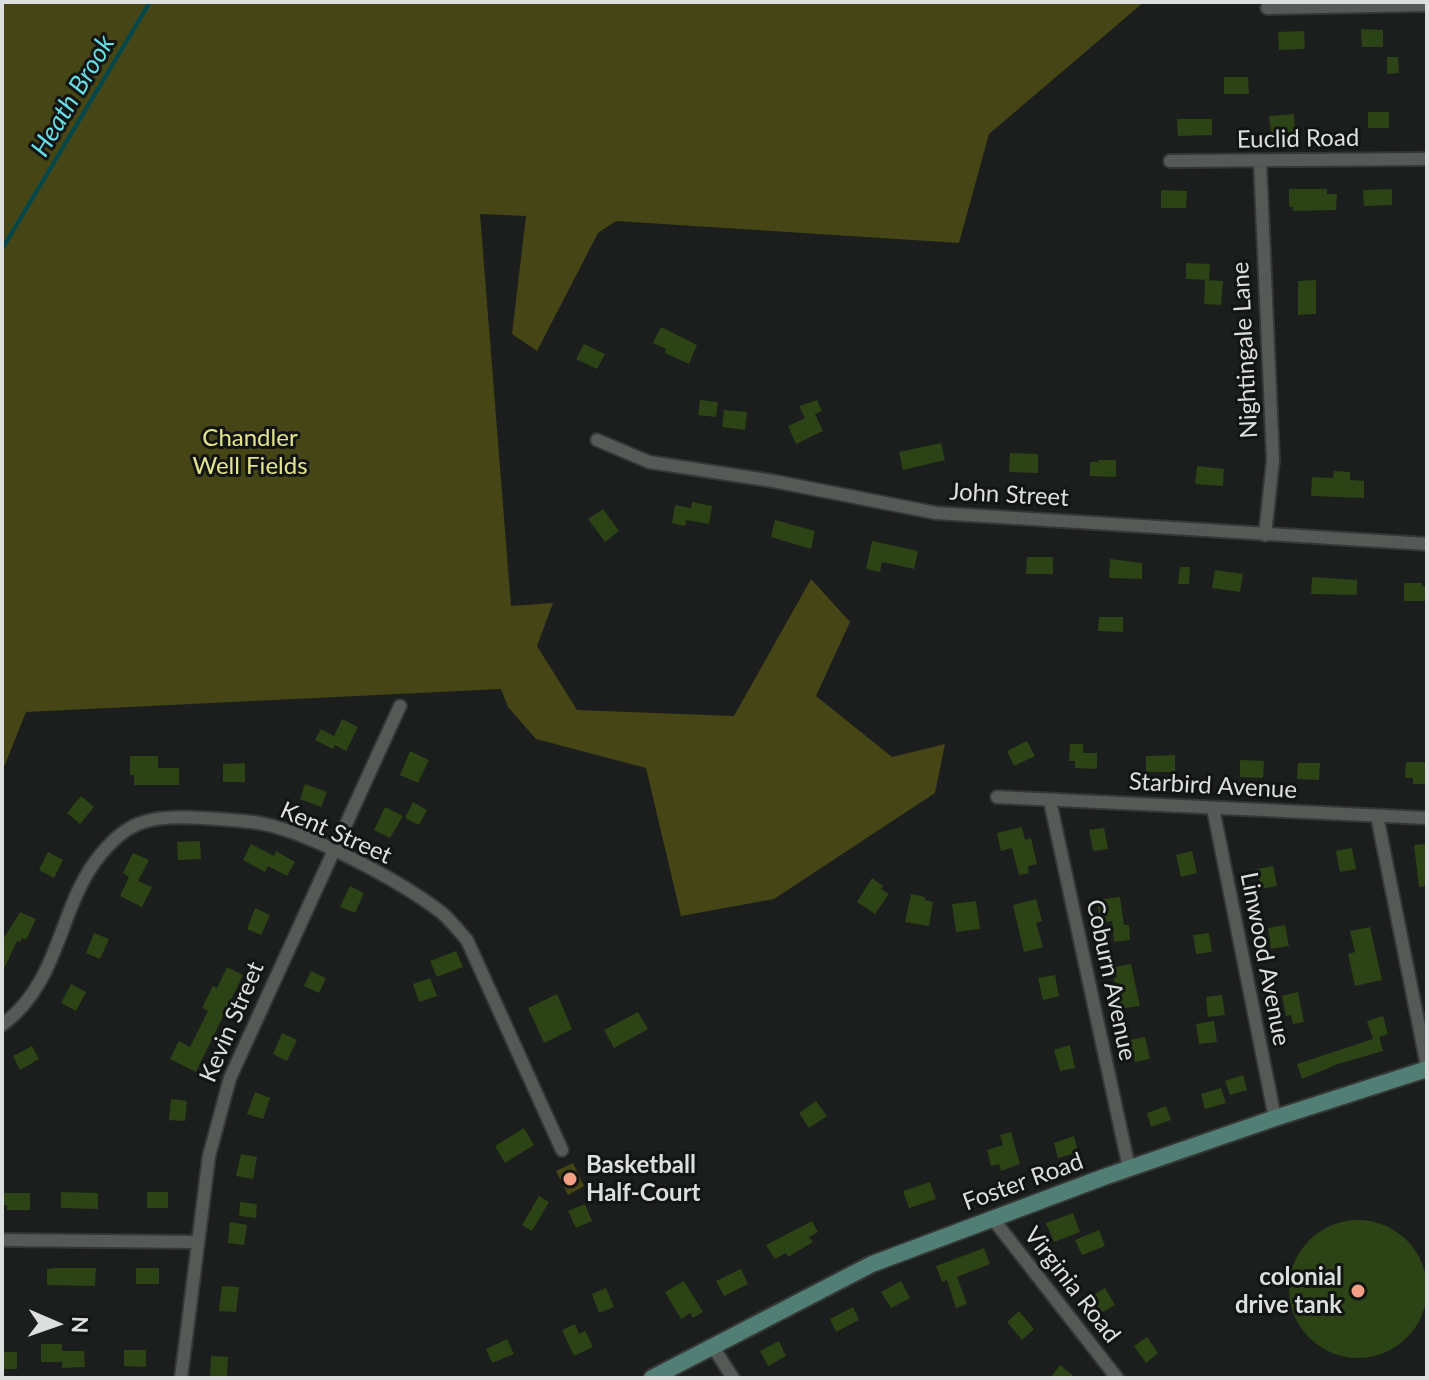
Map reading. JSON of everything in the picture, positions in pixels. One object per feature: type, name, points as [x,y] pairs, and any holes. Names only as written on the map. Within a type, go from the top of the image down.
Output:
[{"type":"street","points":[[1267,8],[1427,5]]},
{"type":"street","name":"Euclid Road","points":[[1170,161],[1427,159]]},
{"type":"street","name":"Nightingale Lane","points":[[1260,162],[1273,460],[1265,535]]},
{"type":"street","name":"John Street","points":[[597,440],[649,462],[773,481],[936,513],[1427,544]]},
{"type":"street","name":"Kevin Street","points":[[181,1378],[209,1156],[230,1078],[400,706]]},
{"type":"street","name":"Starbird Avenue","points":[[997,797],[1427,818]]},
{"type":"street","name":"Coburn Avenue","points":[[1050,801],[1129,1168]]},
{"type":"street","name":"Linwood Avenue","points":[[1213,808],[1275,1118]]},
{"type":"street","points":[[1377,816],[1427,1068]]},
{"type":"street","name":"Kent Street","points":[[2,1025],[22,1009],[37,988],[82,886],[98,856],[118,836],[137,824],[157,819],[195,818],[276,826],[334,850],[420,898],[445,916],[467,940],[562,1150]]},
{"type":"street","name":"Foster Road","points":[[652,1378],[872,1264],[1129,1168],[1427,1068]]},
{"type":"street","name":"Virginia Road","points":[[993,1219],[1117,1378]]},
{"type":"street","points":[[2,1240],[198,1242]]},
{"type":"street","points":[[713,1347],[733,1378]]},
{"type":"green space","name":"Chandler Well Fields","points":[[2,2],[1144,2],[989,134],[959,243],[616,221],[598,233],[537,351],[512,334],[526,216],[480,214],[511,606],[553,603],[537,646],[577,710],[734,716],[811,579],[850,622],[816,696],[892,757],[945,744],[935,793],[774,899],[681,916],[646,768],[536,739],[508,707],[501,689],[26,712],[2,772]]},
{"type":"green space","name":"Basketball Half-Court","points":[[573,1163],[584,1186],[568,1195],[556,1171]]},
{"type":"building","points":[[1361,29],[1383,30],[1383,47],[1362,47]]},
{"type":"building","points":[[1304,31],[1305,49],[1279,50],[1278,32]]},
{"type":"building","points":[[1387,57],[1398,57],[1399,73],[1387,74]]},
{"type":"building","points":[[1224,77],[1248,77],[1249,94],[1224,94]]},
{"type":"building","points":[[1368,112],[1389,112],[1389,128],[1368,128]]},
{"type":"building","points":[[1294,114],[1295,132],[1271,133],[1269,116]]},
{"type":"building","points":[[1177,119],[1212,119],[1212,135],[1178,136]]},
{"type":"building","points":[[1289,189],[1327,189],[1327,194],[1337,194],[1336,210],[1293,211],[1293,207],[1289,207]]},
{"type":"building","points":[[1392,189],[1392,205],[1364,206],[1363,190]]},
{"type":"building","points":[[1161,190],[1187,191],[1186,208],[1161,208]]},
{"type":"building","points":[[1186,263],[1210,264],[1209,280],[1186,279]]},
{"type":"building","points":[[1205,280],[1223,281],[1221,305],[1204,304]]},
{"type":"building","points":[[1316,280],[1316,314],[1298,315],[1298,281]]},
{"type":"building","points":[[661,327],[697,345],[689,364],[665,353],[666,349],[653,343]]},
{"type":"building","points":[[584,344],[605,354],[597,369],[576,359]]},
{"type":"building","points":[[700,400],[718,402],[716,417],[698,415]]},
{"type":"building","points":[[817,400],[822,411],[815,414],[823,431],[796,444],[788,426],[805,418],[799,406]]},
{"type":"building","points":[[724,410],[747,412],[745,430],[722,427]]},
{"type":"building","points":[[941,443],[945,460],[903,470],[899,452]]},
{"type":"building","points":[[1010,453],[1038,454],[1038,473],[1009,472]]},
{"type":"building","points":[[1116,460],[1116,477],[1090,476],[1090,462]]},
{"type":"building","points":[[1197,466],[1224,469],[1223,486],[1195,484]]},
{"type":"building","points":[[1334,471],[1350,472],[1350,480],[1364,481],[1364,498],[1311,496],[1312,477],[1333,478]]},
{"type":"building","points":[[692,502],[712,506],[709,524],[686,520],[685,526],[672,523],[675,505],[691,508]]},
{"type":"building","points":[[603,509],[619,531],[605,542],[588,519]]},
{"type":"building","points":[[775,520],[815,531],[811,549],[771,537]]},
{"type":"building","points":[[872,541],[918,551],[914,569],[882,562],[880,572],[866,569]]},
{"type":"building","points":[[1027,557],[1053,557],[1053,574],[1026,574]]},
{"type":"building","points":[[1110,559],[1142,563],[1142,579],[1109,578]]},
{"type":"building","points":[[1180,567],[1190,567],[1189,584],[1178,584]]},
{"type":"building","points":[[1215,570],[1243,574],[1240,592],[1212,588]]},
{"type":"building","points":[[1312,577],[1357,580],[1357,595],[1311,594]]},
{"type":"building","points":[[1404,583],[1427,586],[1427,601],[1404,601]]},
{"type":"building","points":[[1099,617],[1123,617],[1123,632],[1098,631]]},
{"type":"building","points":[[342,719],[358,727],[346,751],[335,745],[333,749],[315,740],[321,729],[334,736]]},
{"type":"building","points":[[1027,741],[1035,756],[1014,766],[1007,751]]},
{"type":"building","points":[[1070,744],[1083,744],[1083,753],[1097,753],[1097,769],[1075,768],[1075,761],[1069,761]]},
{"type":"building","points":[[410,751],[429,760],[418,783],[400,775]]},
{"type":"building","points":[[1175,755],[1175,772],[1146,772],[1146,756]]},
{"type":"building","points":[[130,756],[158,756],[158,768],[179,768],[179,785],[134,785],[134,775],[130,775]]},
{"type":"building","points":[[1240,760],[1264,761],[1263,778],[1240,777]]},
{"type":"building","points":[[1406,762],[1427,762],[1427,784],[1413,784],[1413,778],[1405,778]]},
{"type":"building","points":[[245,763],[245,782],[223,782],[223,764]]},
{"type":"building","points":[[1298,763],[1320,763],[1319,780],[1297,779]]},
{"type":"building","points":[[305,784],[327,792],[321,807],[300,799]]},
{"type":"building","points":[[81,796],[94,807],[80,824],[67,813]]},
{"type":"building","points":[[413,802],[427,810],[419,825],[405,818]]},
{"type":"building","points":[[385,807],[403,816],[390,838],[374,830]]},
{"type":"building","points":[[1022,827],[1025,840],[1031,838],[1037,864],[1028,866],[1029,873],[1019,875],[1012,848],[1001,851],[997,833]]},
{"type":"building","points":[[1104,828],[1108,849],[1093,851],[1089,830]]},
{"type":"building","points":[[200,841],[201,859],[178,860],[177,842]]},
{"type":"building","points":[[251,844],[274,856],[276,851],[295,862],[287,876],[268,866],[265,872],[243,860]]},
{"type":"building","points":[[1427,844],[1427,886],[1419,887],[1414,845]]},
{"type":"building","points":[[1352,848],[1356,869],[1340,872],[1336,851]]},
{"type":"building","points":[[1192,851],[1197,873],[1181,877],[1176,855]]},
{"type":"building","points":[[48,852],[63,860],[54,878],[39,870]]},
{"type":"building","points":[[133,853],[149,860],[138,881],[152,887],[142,907],[120,896],[129,877],[123,873]]},
{"type":"building","points":[[1273,866],[1277,886],[1261,889],[1257,869]]},
{"type":"building","points":[[872,878],[889,894],[875,914],[857,902]]},
{"type":"building","points":[[350,886],[364,893],[355,913],[340,907]]},
{"type":"building","points":[[911,894],[933,902],[929,926],[905,922]]},
{"type":"building","points":[[1120,897],[1124,925],[1129,925],[1130,940],[1114,942],[1112,921],[1100,923],[1097,900]]},
{"type":"building","points":[[1036,899],[1042,921],[1036,923],[1043,947],[1024,952],[1013,905]]},
{"type":"building","points":[[976,901],[980,929],[956,932],[952,904]]},
{"type":"building","points":[[255,908],[270,915],[261,935],[247,929]]},
{"type":"building","points":[[20,912],[36,919],[26,940],[22,938],[20,942],[17,941],[2,973],[2,941]]},
{"type":"building","points":[[1285,925],[1289,946],[1271,949],[1268,928]]},
{"type":"building","points":[[1370,927],[1382,980],[1355,986],[1348,954],[1355,952],[1350,931]]},
{"type":"building","points":[[94,933],[109,939],[100,959],[86,953]]},
{"type":"building","points":[[1209,933],[1212,952],[1196,954],[1193,935]]},
{"type":"building","points":[[456,951],[463,967],[437,977],[430,961]]},
{"type":"building","points":[[1131,964],[1140,1006],[1118,1009],[1115,967]]},
{"type":"building","points":[[227,967],[243,975],[196,1072],[170,1059],[179,1041],[190,1047],[208,1011],[202,1008]]},
{"type":"building","points":[[311,971],[326,978],[319,993],[304,986]]},
{"type":"building","points":[[1055,975],[1059,996],[1043,1000],[1038,978]]},
{"type":"building","points":[[430,978],[437,996],[419,1002],[413,984]]},
{"type":"building","points":[[71,984],[86,992],[76,1011],[61,1003]]},
{"type":"building","points":[[1298,992],[1304,1022],[1293,1024],[1291,1015],[1286,1016],[1282,996]]},
{"type":"building","points":[[557,994],[572,1029],[544,1043],[528,1008]]},
{"type":"building","points":[[1222,995],[1225,1015],[1208,1017],[1206,997]]},
{"type":"building","points":[[638,1012],[648,1029],[614,1048],[604,1030]]},
{"type":"building","points":[[1383,1016],[1388,1034],[1379,1037],[1383,1051],[1338,1064],[1302,1079],[1297,1064],[1373,1039],[1367,1021]]},
{"type":"building","points":[[1214,1021],[1217,1042],[1199,1044],[1196,1024]]},
{"type":"building","points":[[282,1033],[297,1040],[287,1061],[273,1054]]},
{"type":"building","points":[[1145,1037],[1150,1059],[1135,1062],[1130,1040]]},
{"type":"building","points":[[1070,1045],[1075,1068],[1060,1071],[1054,1050]]},
{"type":"building","points":[[32,1046],[39,1059],[20,1070],[13,1056]]},
{"type":"building","points":[[1243,1075],[1247,1090],[1230,1095],[1225,1081]]},
{"type":"building","points":[[1221,1088],[1226,1103],[1205,1109],[1201,1094]]},
{"type":"building","points":[[255,1092],[270,1098],[263,1119],[247,1114]]},
{"type":"building","points":[[171,1099],[187,1101],[185,1121],[169,1120]]},
{"type":"building","points":[[816,1101],[827,1116],[809,1128],[799,1113]]},
{"type":"building","points":[[1166,1106],[1171,1120],[1151,1127],[1147,1113]]},
{"type":"building","points":[[524,1128],[534,1145],[505,1163],[495,1146]]},
{"type":"building","points":[[1011,1132],[1020,1164],[1001,1171],[999,1164],[991,1166],[987,1150],[1003,1145],[1000,1135]]},
{"type":"building","points":[[1074,1136],[1078,1152],[1058,1158],[1054,1143]]},
{"type":"building","points":[[241,1154],[257,1157],[253,1179],[236,1176]]},
{"type":"building","points":[[930,1182],[936,1199],[909,1208],[903,1191]]},
{"type":"building","points":[[61,1192],[98,1193],[98,1209],[61,1208]]},
{"type":"building","points":[[147,1192],[168,1192],[168,1208],[147,1208]]},
{"type":"building","points":[[2,1193],[30,1193],[30,1210],[7,1210],[7,1205],[2,1205]]},
{"type":"building","points":[[539,1196],[549,1202],[532,1231],[522,1225]]},
{"type":"building","points":[[240,1202],[257,1204],[256,1218],[239,1216]]},
{"type":"building","points":[[585,1204],[592,1221],[576,1228],[568,1211]]},
{"type":"building","points":[[1073,1213],[1080,1232],[1054,1242],[1046,1223]]},
{"type":"building","name":"colonial drive tank","points":[[1358,1220],[1385,1225],[1407,1240],[1422,1262],[1427,1289],[1422,1316],[1407,1338],[1385,1353],[1358,1358],[1331,1353],[1309,1338],[1294,1316],[1289,1289],[1294,1262],[1309,1240],[1331,1225]]},
{"type":"building","points":[[812,1221],[818,1232],[809,1237],[813,1242],[788,1257],[786,1253],[775,1259],[766,1245]]},
{"type":"building","points":[[230,1222],[247,1225],[244,1245],[228,1243]]},
{"type":"building","points":[[1099,1230],[1105,1246],[1082,1255],[1075,1240]]},
{"type":"building","points":[[984,1248],[990,1264],[957,1277],[967,1304],[956,1308],[947,1280],[942,1282],[936,1266]]},
{"type":"building","points":[[96,1268],[95,1286],[47,1285],[47,1269]]},
{"type":"building","points":[[136,1268],[159,1268],[159,1284],[136,1284]]},
{"type":"building","points":[[741,1269],[748,1284],[724,1296],[716,1281]]},
{"type":"building","points":[[684,1281],[703,1312],[693,1318],[690,1313],[681,1319],[665,1292]]},
{"type":"building","points":[[901,1281],[910,1298],[891,1308],[881,1292]]},
{"type":"building","points":[[222,1286],[239,1287],[236,1312],[219,1311]]},
{"type":"building","points":[[606,1288],[614,1307],[599,1313],[592,1294]]},
{"type":"building","points":[[1105,1288],[1115,1305],[1101,1313],[1091,1296]]},
{"type":"building","points":[[853,1307],[859,1320],[836,1332],[830,1319]]},
{"type":"building","points":[[1019,1311],[1034,1329],[1022,1340],[1007,1322]]},
{"type":"building","points":[[575,1324],[579,1334],[585,1331],[593,1347],[574,1356],[562,1330]]},
{"type":"building","points":[[1147,1337],[1158,1353],[1146,1363],[1134,1346]]},
{"type":"building","points":[[507,1339],[514,1354],[492,1363],[486,1349]]},
{"type":"building","points":[[779,1341],[786,1356],[768,1366],[760,1351]]},
{"type":"building","points":[[41,1344],[62,1344],[62,1351],[84,1351],[85,1367],[62,1368],[62,1362],[41,1362]]},
{"type":"building","points":[[124,1350],[146,1350],[146,1367],[124,1366]]},
{"type":"building","points":[[2,1352],[17,1352],[17,1369],[2,1369]]},
{"type":"building","points":[[211,1356],[228,1357],[227,1377],[210,1376]]},
{"type":"building","points":[[1060,1365],[1076,1378],[1050,1378]]},
{"type":"waterway","name":"Heath Brook","points":[[2,249],[150,2]]},
{"type":"place","name":"Basketball Half-Court","points":[[570,1179]]},
{"type":"place","name":"colonial drive tank","points":[[1358,1291]]}]
